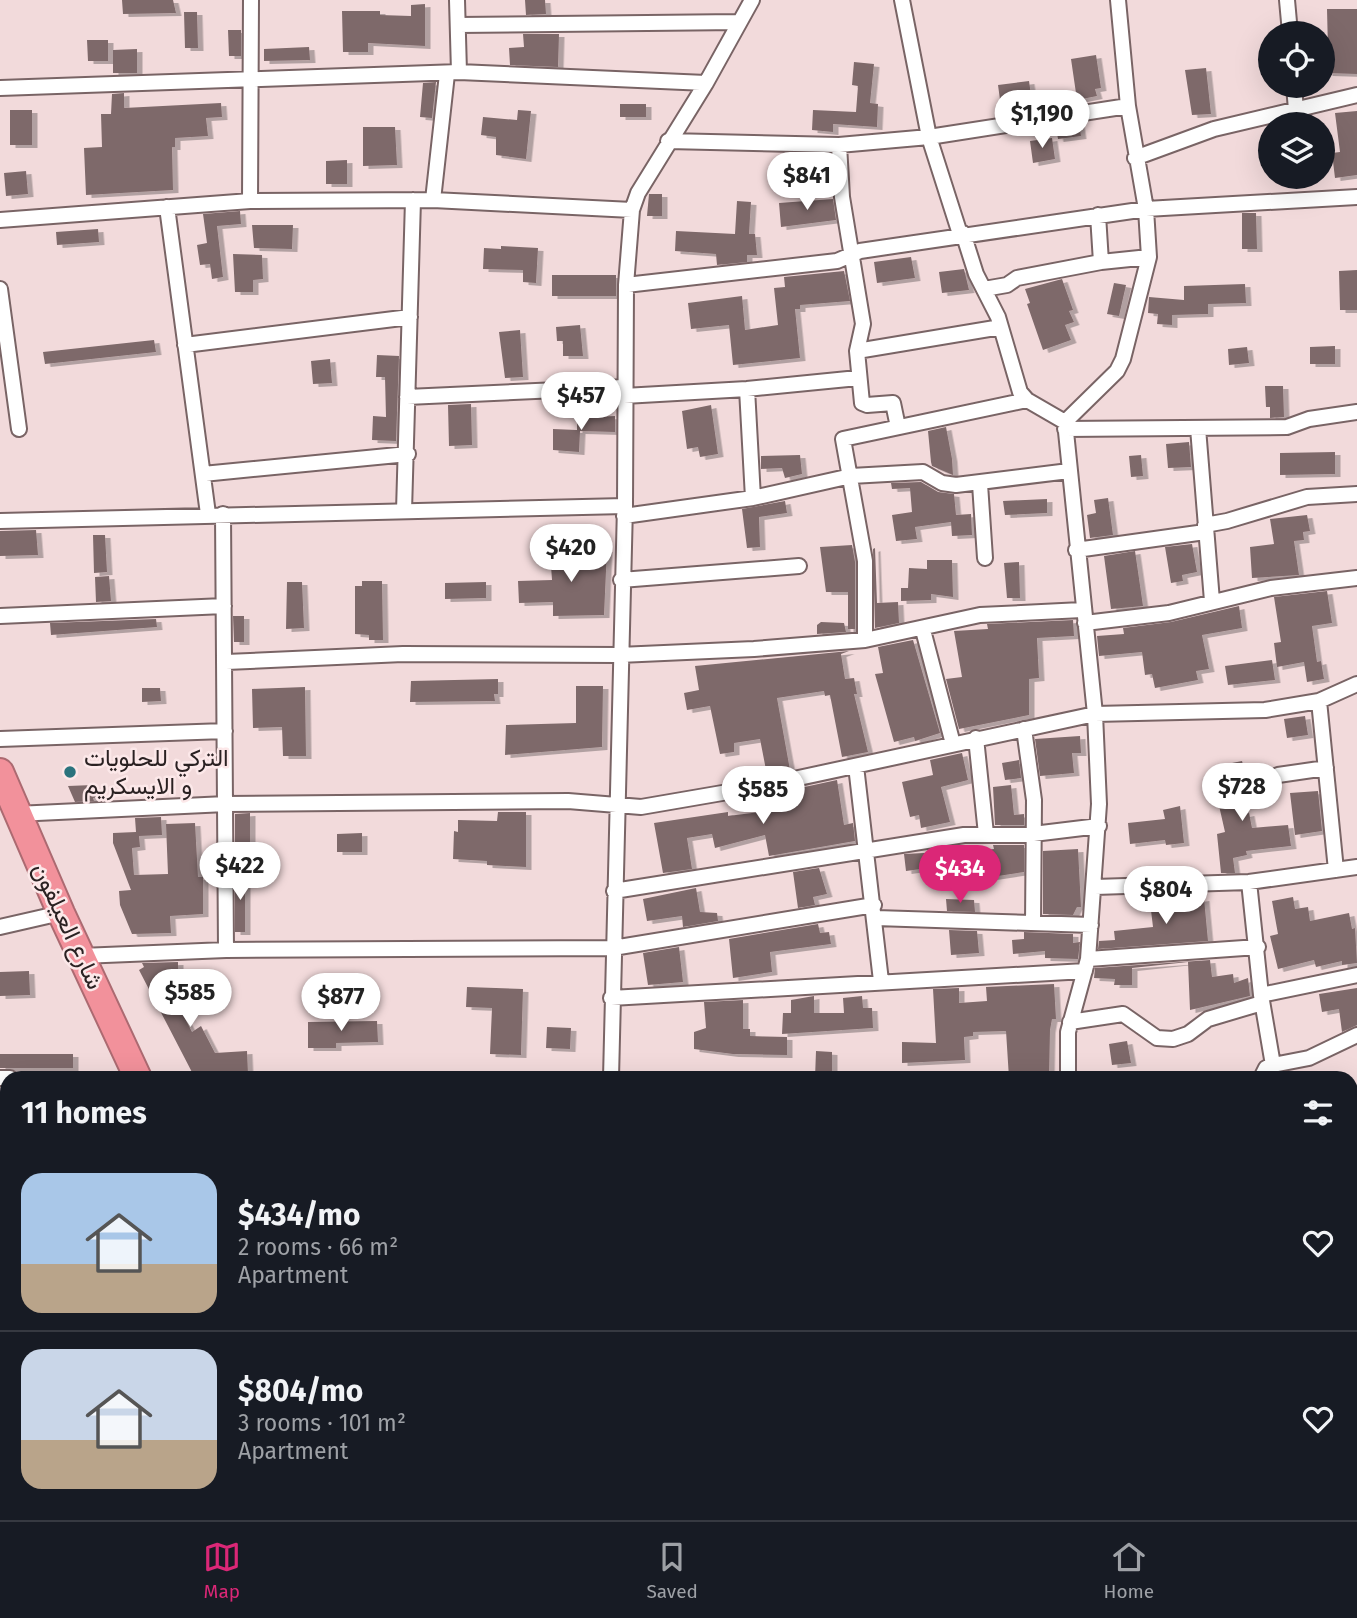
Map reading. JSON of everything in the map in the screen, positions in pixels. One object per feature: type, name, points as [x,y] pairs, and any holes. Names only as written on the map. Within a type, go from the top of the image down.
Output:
[{"type":"highway","name":"شارع العيلفون","points":[[0,772],[16,814],[135,1071]]},
{"type":"street","points":[[250,201],[251,0]]},
{"type":"street","points":[[433,200],[453,73],[458,25],[457,0]]},
{"type":"street","points":[[611,1071],[621,580],[625,511],[626,285],[632,210],[638,193],[706,83],[752,0]]},
{"type":"street","points":[[902,0],[929,137],[962,234],[1001,327],[1018,388],[1027,400],[1065,426],[1287,427],[1309,419],[1357,412]]},
{"type":"street","points":[[1068,1071],[1070,1022],[1087,965],[1099,826],[1095,714],[1065,426],[1117,371],[1123,359],[1149,257],[1146,209],[1128,106],[1118,0]]},
{"type":"street","points":[[1287,0],[1289,21]]},
{"type":"street","points":[[458,25],[739,22]]},
{"type":"street","points":[[0,88],[453,73],[706,83]]},
{"type":"street","points":[[1135,158],[1214,129],[1357,95]]},
{"type":"street","points":[[1295,98],[1296,110]]},
{"type":"street","points":[[668,141],[839,145],[929,137],[1128,106]]},
{"type":"street","points":[[839,145],[842,197],[863,324],[857,351],[862,402],[867,405],[893,403],[898,427]]},
{"type":"street","points":[[626,285],[836,261],[851,253],[962,234],[1146,209],[1357,197]]},
{"type":"street","points":[[404,511],[408,454],[413,200]]},
{"type":"street","points":[[0,220],[250,201],[433,200],[632,210]]},
{"type":"street","points":[[167,207],[208,514]]},
{"type":"street","points":[[1098,215],[1101,262]]},
{"type":"street","points":[[984,289],[1007,285],[1017,278],[1101,262],[1149,257]]},
{"type":"street","points":[[0,289],[19,429]]},
{"type":"street","points":[[185,345],[410,317]]},
{"type":"street","points":[[857,351],[1001,327]]},
{"type":"street","points":[[408,397],[747,389],[858,378]]},
{"type":"street","points":[[747,389],[752,498]]},
{"type":"street","points":[[865,640],[865,561],[852,476],[843,439],[1027,400]]},
{"type":"street","points":[[1198,428],[1212,601]]},
{"type":"street","points":[[203,474],[408,454]]},
{"type":"street","points":[[0,521],[208,514],[625,511],[752,498],[852,476],[923,472],[948,485],[980,484],[1069,471]]},
{"type":"street","points":[[980,484],[985,558]]},
{"type":"street","points":[[1076,550],[1205,528],[1294,499],[1357,494]]},
{"type":"street","points":[[223,514],[226,950]]},
{"type":"street","points":[[621,580],[799,566]]},
{"type":"street","points":[[226,662],[403,654],[620,655],[865,640],[923,630],[980,615],[1084,617],[1169,612],[1271,587],[1357,578]]},
{"type":"street","points":[[0,616],[224,606]]},
{"type":"street","points":[[923,630],[953,744]]},
{"type":"street","points":[[16,814],[226,804],[568,801],[616,806],[654,805],[856,766],[1095,714],[1242,711],[1320,701],[1357,684]]},
{"type":"street","points":[[1320,701],[1336,870]]},
{"type":"street","points":[[1024,729],[1034,800],[1033,923]]},
{"type":"street","points":[[0,739],[225,731]]},
{"type":"street","points":[[976,738],[986,834]]},
{"type":"street","points":[[856,766],[875,911],[881,981]]},
{"type":"street","points":[[1278,775],[1326,768]]},
{"type":"street","points":[[614,891],[867,850],[986,834],[1034,833],[1099,826]]},
{"type":"street","points":[[1095,887],[1249,882],[1357,867]]},
{"type":"street","points":[[1249,882],[1258,947],[1261,999],[1273,1065]]},
{"type":"street","points":[[81,956],[226,950],[613,948],[875,911],[1091,925]]},
{"type":"street","points":[[0,927],[61,913]]},
{"type":"street","points":[[611,999],[1087,965],[1258,947]]},
{"type":"street","points":[[1070,1022],[1123,1014],[1157,1038],[1173,1039],[1188,1034],[1203,1021],[1261,999],[1357,975]]},
{"type":"street","points":[[1264,1071],[1273,1065],[1309,1058],[1357,1035]]},
{"type":"building","points":[[122,0],[173,0],[176,13],[123,14]]},
{"type":"building","points":[[525,0],[545,0],[546,14],[526,15]]},
{"type":"building","points":[[425,4],[425,46],[368,43],[368,52],[343,52],[342,11],[380,11],[380,15],[411,16],[411,5]]},
{"type":"building","points":[[1327,9],[1357,9],[1357,74],[1335,73],[1335,21],[1327,21]]},
{"type":"building","points":[[184,12],[197,12],[198,48],[185,48]]},
{"type":"building","points":[[228,30],[241,30],[241,56],[229,56]]},
{"type":"building","points":[[523,34],[559,34],[558,67],[510,65],[509,48],[524,47]]},
{"type":"building","points":[[87,40],[108,40],[108,61],[88,61]]},
{"type":"building","points":[[309,47],[310,60],[264,61],[264,49]]},
{"type":"building","points":[[137,49],[137,73],[113,73],[113,50]]},
{"type":"building","points":[[1096,55],[1101,88],[1095,89],[1097,96],[1077,100],[1071,59]]},
{"type":"building","points":[[854,62],[874,64],[870,103],[878,104],[877,127],[833,124],[833,132],[812,130],[813,110],[856,112],[858,86],[852,85]]},
{"type":"building","points":[[1206,68],[1211,114],[1192,115],[1185,70]]},
{"type":"building","points":[[1029,81],[1032,102],[1001,107],[998,85]]},
{"type":"building","points":[[436,82],[432,118],[420,117],[423,83]]},
{"type":"building","points":[[124,93],[124,108],[221,103],[222,117],[206,118],[208,136],[175,138],[175,147],[172,147],[173,190],[86,195],[84,148],[102,147],[101,114],[111,114],[112,94]]},
{"type":"building","points":[[620,104],[646,104],[646,117],[620,117]]},
{"type":"building","points":[[10,110],[32,110],[32,145],[10,145]]},
{"type":"building","points":[[518,110],[531,111],[526,159],[496,155],[496,137],[481,135],[483,117],[517,120]]},
{"type":"building","points":[[1357,111],[1357,175],[1335,178],[1335,153],[1340,152],[1335,113]]},
{"type":"building","points":[[1079,123],[1081,136],[1058,139],[1056,127]]},
{"type":"building","points":[[363,127],[395,127],[397,165],[363,166]]},
{"type":"building","points":[[1052,138],[1055,159],[1033,163],[1030,141]]},
{"type":"building","points":[[347,160],[347,184],[326,184],[326,161]]},
{"type":"building","points":[[26,171],[28,194],[6,196],[4,173]]},
{"type":"building","points":[[649,194],[662,194],[662,216],[647,216]]},
{"type":"building","points":[[833,199],[836,220],[781,227],[779,203]]},
{"type":"building","points":[[737,201],[751,202],[749,234],[755,234],[757,255],[747,255],[747,262],[717,265],[716,254],[675,251],[676,231],[735,234]]},
{"type":"building","points":[[240,211],[241,224],[217,226],[223,277],[212,279],[210,264],[200,265],[197,245],[207,243],[203,214]]},
{"type":"building","points":[[1242,213],[1256,213],[1257,249],[1242,249]]},
{"type":"building","points":[[252,225],[293,225],[292,249],[254,248]]},
{"type":"building","points":[[98,229],[99,242],[57,245],[56,232]]},
{"type":"building","points":[[501,246],[538,248],[536,283],[523,282],[523,270],[483,269],[484,248],[501,249]]},
{"type":"building","points":[[233,254],[262,255],[263,279],[253,280],[253,292],[235,292]]},
{"type":"building","points":[[911,257],[915,278],[877,283],[874,262]]},
{"type":"building","points":[[964,269],[969,290],[942,293],[939,272]]},
{"type":"building","points":[[1357,270],[1357,310],[1340,310],[1339,271]]},
{"type":"building","points":[[844,271],[850,301],[800,305],[800,309],[795,309],[800,358],[733,365],[729,325],[691,329],[688,303],[742,296],[745,330],[778,325],[774,288],[785,287],[784,277]]},
{"type":"building","points":[[552,275],[616,275],[616,296],[552,296]]},
{"type":"building","points":[[1062,279],[1073,310],[1069,311],[1074,322],[1065,325],[1071,340],[1043,350],[1027,304],[1030,303],[1025,289]]},
{"type":"building","points":[[1114,283],[1126,285],[1119,316],[1107,314]]},
{"type":"building","points":[[1245,284],[1246,303],[1208,304],[1208,314],[1172,315],[1172,325],[1157,324],[1158,314],[1148,313],[1149,297],[1184,300],[1184,286]]},
{"type":"building","points":[[580,325],[583,356],[563,356],[563,341],[557,341],[556,327]]},
{"type":"building","points":[[520,330],[523,377],[505,378],[499,332]]},
{"type":"building","points":[[154,340],[156,352],[45,364],[43,352]]},
{"type":"building","points":[[1335,346],[1335,364],[1310,364],[1310,347]]},
{"type":"building","points":[[1247,347],[1249,363],[1229,365],[1228,349]]},
{"type":"building","points":[[377,355],[399,356],[396,441],[372,440],[373,416],[386,417],[385,377],[376,377]]},
{"type":"building","points":[[330,359],[332,383],[313,384],[311,361]]},
{"type":"building","points":[[1265,386],[1283,386],[1284,417],[1270,418],[1270,407],[1266,407]]},
{"type":"building","points":[[471,404],[472,445],[449,446],[448,405]]},
{"type":"building","points":[[711,405],[718,454],[700,457],[698,447],[687,449],[682,411]]},
{"type":"building","points":[[615,416],[615,432],[580,431],[579,452],[553,450],[553,429],[577,430],[577,418]]},
{"type":"building","points":[[946,427],[953,475],[932,466],[931,462],[928,431]]},
{"type":"building","points":[[1189,442],[1191,467],[1168,468],[1166,444]]},
{"type":"building","points":[[1335,452],[1335,474],[1280,475],[1280,453]]},
{"type":"building","points":[[800,455],[802,474],[785,478],[782,468],[761,469],[761,456]]},
{"type":"building","points":[[1141,455],[1143,476],[1131,477],[1129,456]]},
{"type":"building","points":[[921,482],[938,492],[954,494],[956,515],[971,514],[972,535],[952,536],[951,522],[915,527],[917,539],[896,541],[892,515],[912,512],[910,488],[892,489],[891,483]]},
{"type":"building","points":[[1108,498],[1113,535],[1090,538],[1087,515],[1096,513],[1094,500]]},
{"type":"building","points":[[1047,499],[1047,513],[1005,515],[1003,501]]},
{"type":"building","points":[[785,501],[787,513],[759,517],[760,547],[747,548],[742,509]]},
{"type":"building","points":[[1307,515],[1310,531],[1303,532],[1304,540],[1294,541],[1299,575],[1252,578],[1250,547],[1274,544],[1270,519]]},
{"type":"building","points":[[36,530],[38,555],[0,556],[0,531]]},
{"type":"building","points":[[93,535],[105,535],[107,572],[94,573]]},
{"type":"building","points":[[1192,544],[1197,572],[1182,575],[1183,581],[1171,583],[1165,547]]},
{"type":"building","points":[[852,545],[855,562],[855,629],[848,629],[848,592],[826,592],[820,547]]},
{"type":"building","points":[[875,548],[877,603],[898,602],[899,623],[875,628],[873,549]]},
{"type":"building","points":[[607,549],[604,615],[553,616],[553,602],[519,603],[518,581],[552,580],[550,551]]},
{"type":"building","points":[[1135,551],[1143,606],[1111,609],[1104,556]]},
{"type":"building","points":[[927,560],[952,560],[953,597],[931,594],[931,600],[901,601],[901,588],[908,588],[909,568],[927,569]]},
{"type":"building","points":[[1019,562],[1020,598],[1007,598],[1004,563]]},
{"type":"building","points":[[109,576],[111,601],[96,602],[95,577]]},
{"type":"building","points":[[362,581],[382,581],[383,640],[369,640],[369,635],[355,634],[355,586],[362,586]]},
{"type":"building","points":[[287,582],[302,582],[304,628],[286,629]]},
{"type":"building","points":[[486,582],[486,598],[445,599],[445,583]]},
{"type":"building","points":[[1327,591],[1332,623],[1312,626],[1317,662],[1321,661],[1324,679],[1307,682],[1304,662],[1277,667],[1274,643],[1281,642],[1274,597]]},
{"type":"building","points":[[1239,606],[1242,628],[1202,635],[1209,669],[1196,671],[1198,680],[1155,688],[1152,674],[1145,675],[1142,652],[1099,656],[1097,636],[1124,634],[1123,628],[1171,622]]},
{"type":"building","points":[[233,616],[244,616],[244,642],[234,642]]},
{"type":"building","points":[[156,619],[157,627],[51,635],[50,623]]},
{"type":"building","points":[[1073,620],[1074,636],[1037,638],[1039,678],[1029,679],[1029,715],[959,729],[946,679],[962,677],[954,631],[988,629],[987,624]]},
{"type":"building","points":[[821,622],[844,623],[846,632],[817,634],[817,625]]},
{"type":"building","points":[[913,640],[940,733],[915,741],[914,737],[894,742],[875,674],[883,673],[878,647]]},
{"type":"building","points":[[849,651],[841,654],[845,679],[854,678],[857,694],[854,694],[868,752],[842,757],[830,695],[825,696],[824,691],[777,698],[790,770],[767,775],[760,739],[734,743],[734,752],[720,754],[710,706],[687,710],[684,693],[699,690],[695,666]]},
{"type":"building","points":[[1272,660],[1275,680],[1228,685],[1225,666]]},
{"type":"building","points":[[498,679],[495,701],[410,702],[411,681]]},
{"type":"building","points":[[576,686],[603,686],[602,747],[505,755],[506,725],[576,723]]},
{"type":"building","points":[[305,687],[306,756],[283,756],[282,727],[253,728],[252,689]]},
{"type":"building","points":[[142,688],[160,688],[161,701],[142,702]]},
{"type":"building","points":[[1305,716],[1308,735],[1287,738],[1284,719]]},
{"type":"building","points":[[1080,736],[1081,753],[1072,753],[1074,773],[1040,776],[1035,739]]},
{"type":"building","points":[[962,753],[968,780],[941,787],[950,822],[921,828],[919,815],[910,817],[902,782],[933,775],[930,760]]},
{"type":"building","points":[[1019,760],[1021,778],[1005,780],[1002,763]]},
{"type":"building","points":[[1242,761],[1248,783],[1238,784],[1244,814],[1249,813],[1252,828],[1288,825],[1291,846],[1246,851],[1247,855],[1233,858],[1235,873],[1221,873],[1217,834],[1225,832],[1215,788],[1225,783],[1222,765]]},
{"type":"building","points":[[837,780],[844,825],[853,823],[855,841],[769,856],[765,835],[715,848],[712,834],[687,838],[692,869],[663,873],[654,823],[728,812],[728,816],[760,812],[758,797]]},
{"type":"building","points":[[93,785],[99,797],[93,798],[94,801],[75,802],[68,786]]},
{"type":"building","points":[[1011,785],[1014,815],[1024,814],[1024,825],[995,825],[993,787]]},
{"type":"building","points":[[1318,791],[1322,831],[1295,835],[1290,793]]},
{"type":"building","points":[[1180,806],[1184,843],[1166,845],[1165,840],[1130,844],[1128,823],[1165,819],[1163,810]]},
{"type":"building","points":[[498,812],[526,812],[526,867],[487,865],[487,861],[453,859],[454,831],[458,832],[458,820],[497,821]]},
{"type":"building","points":[[250,813],[250,845],[235,845],[235,814]]},
{"type":"building","points":[[161,817],[162,835],[139,836],[140,847],[132,848],[134,875],[168,874],[166,824],[195,823],[198,877],[203,877],[203,914],[170,916],[171,933],[132,934],[120,905],[119,891],[131,890],[113,843],[113,833],[136,832],[135,818]]},
{"type":"building","points":[[362,833],[362,852],[337,852],[337,834]]},
{"type":"building","points":[[993,845],[1024,845],[1024,872],[945,884],[943,866],[906,871],[904,854],[963,853],[994,849]]},
{"type":"building","points":[[1078,849],[1081,907],[1077,907],[1073,915],[1043,914],[1043,851]]},
{"type":"building","points":[[819,868],[827,894],[813,897],[815,905],[798,908],[793,872]]},
{"type":"building","points":[[235,871],[245,871],[245,932],[235,932]]},
{"type":"building","points":[[696,888],[700,912],[717,913],[718,921],[683,927],[682,916],[647,921],[643,899]]},
{"type":"building","points":[[1293,897],[1295,909],[1308,907],[1310,921],[1349,913],[1352,929],[1355,928],[1357,963],[1342,965],[1342,961],[1316,967],[1314,960],[1278,969],[1270,936],[1278,934],[1272,901]]},
{"type":"building","points":[[1204,898],[1208,941],[1098,949],[1099,941],[1115,940],[1114,931],[1153,927],[1150,902],[1166,900],[1166,903]]},
{"type":"building","points":[[946,899],[974,900],[975,912],[947,911]]},
{"type":"building","points":[[818,924],[820,933],[829,932],[831,944],[770,952],[772,972],[733,978],[729,939]]},
{"type":"building","points":[[949,930],[977,931],[979,953],[951,955]]},
{"type":"building","points":[[1024,932],[1073,934],[1073,943],[1080,942],[1078,959],[1045,958],[1045,951],[1013,954],[1012,940],[1024,939]]},
{"type":"building","points":[[679,947],[683,982],[648,985],[643,953]]},
{"type":"building","points":[[1210,960],[1212,977],[1233,974],[1234,983],[1248,978],[1250,996],[1190,1010],[1188,962],[1132,968],[1132,985],[1114,985],[1115,979],[1094,978],[1095,968]]},
{"type":"building","points":[[178,962],[178,974],[165,980],[192,1032],[201,1026],[215,1053],[247,1051],[248,1071],[191,1071],[139,970],[144,967],[142,963]]},
{"type":"building","points":[[29,971],[30,995],[0,996],[0,972]]},
{"type":"building","points":[[1054,984],[1056,1019],[1052,1019],[1050,1030],[1049,1071],[1009,1071],[1006,1031],[973,1032],[973,1036],[964,1037],[965,1060],[902,1063],[902,1042],[936,1043],[933,989],[959,988],[959,1003],[987,1001],[986,987]]},
{"type":"building","points":[[467,987],[523,989],[521,1055],[490,1054],[492,1008],[466,1007]]},
{"type":"building","points":[[1357,988],[1357,1025],[1342,1032],[1339,1009],[1322,1012],[1319,994]]},
{"type":"building","points":[[814,996],[814,1013],[844,1013],[843,998],[862,996],[863,1008],[872,1008],[873,1028],[782,1034],[783,1013],[791,1013],[791,1000]]},
{"type":"building","points":[[743,1000],[743,1029],[750,1029],[750,1036],[787,1037],[787,1055],[733,1054],[694,1049],[694,1032],[706,1028],[704,1002]]},
{"type":"building","points":[[377,1021],[378,1042],[336,1043],[336,1048],[308,1048],[308,1022]]},
{"type":"building","points":[[547,1027],[571,1028],[570,1049],[546,1048]]},
{"type":"building","points":[[1127,1041],[1131,1063],[1112,1065],[1109,1044]]},
{"type":"building","points":[[816,1051],[832,1052],[832,1071],[815,1071]]},
{"type":"building","points":[[0,1054],[73,1054],[73,1068],[0,1068]]},
{"type":"place","name":"التركي للحلويات و الايسكريم","points":[[70,772]]}]
